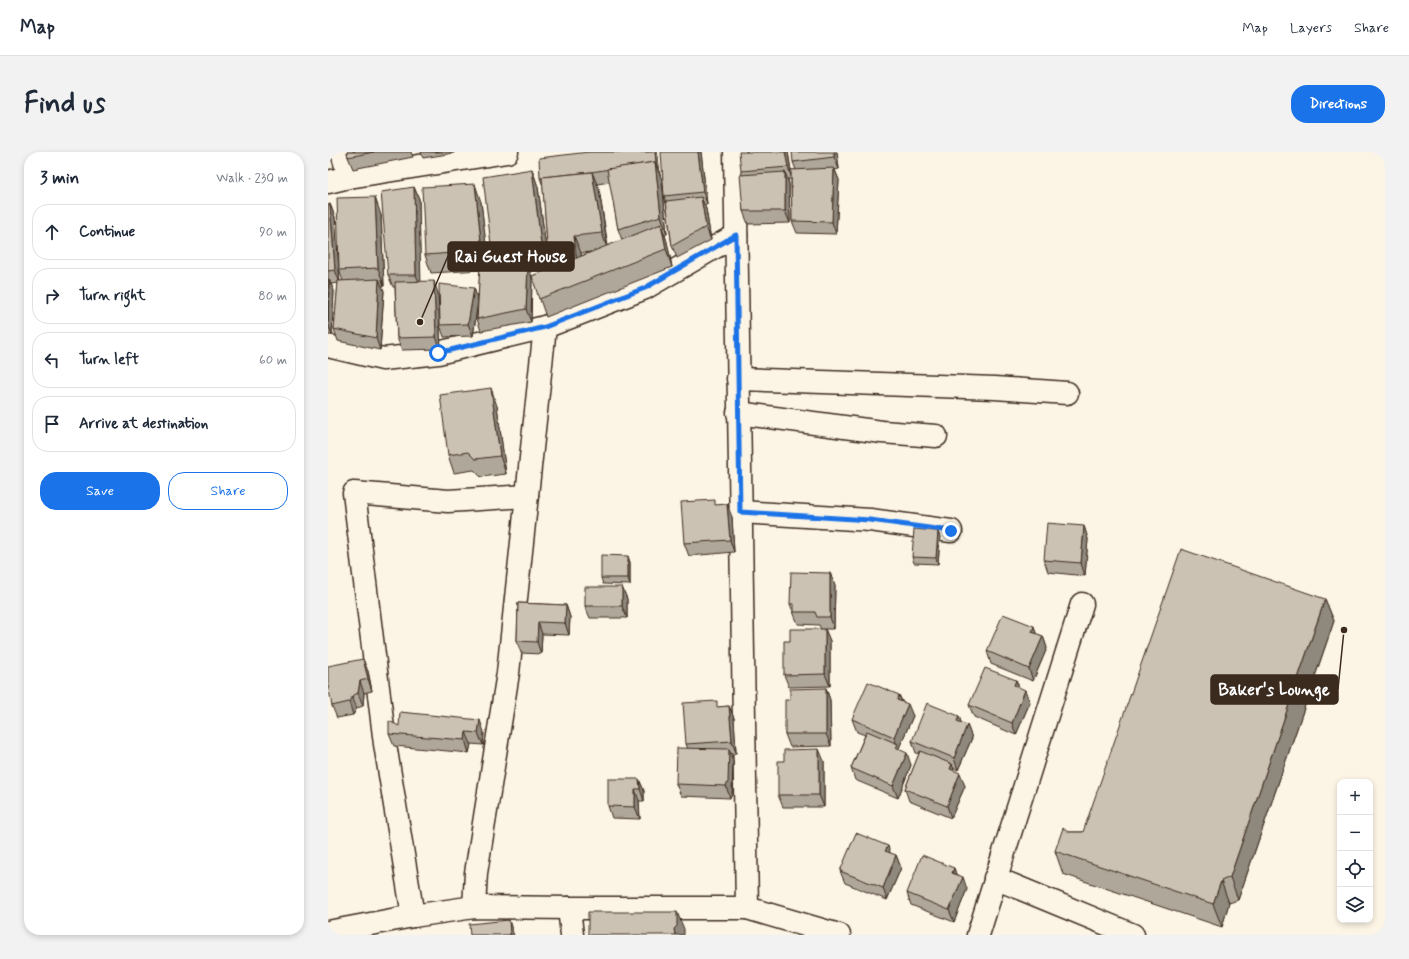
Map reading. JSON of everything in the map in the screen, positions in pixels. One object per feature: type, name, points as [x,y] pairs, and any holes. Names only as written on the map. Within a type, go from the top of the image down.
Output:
[{"type":"street","points":[[342,152],[349,177]]},
{"type":"street","points":[[328,182],[349,177],[507,152]]},
{"type":"street","points":[[735,152],[747,908]]},
{"type":"street","points":[[328,346],[383,359],[438,353],[545,327],[645,288],[736,235]]},
{"type":"street","points":[[474,907],[476,872],[508,673],[545,327]]},
{"type":"street","points":[[738,379],[995,388],[1067,393]]},
{"type":"street","points":[[738,413],[882,432],[936,436]]},
{"type":"street","points":[[413,916],[385,744],[354,492],[448,501],[526,496]]},
{"type":"street","points":[[740,512],[870,520],[951,531]]},
{"type":"street","points":[[978,935],[1082,604]]},
{"type":"street","points":[[995,878],[1134,935]]},
{"type":"street","points":[[328,932],[413,916],[474,907],[747,908],[839,935]]},
{"type":"street","points":[[569,908],[572,935]]},
{"type":"building","points":[[347,152],[374,152],[348,157]]},
{"type":"building","points":[[589,152],[655,152],[656,163],[540,178],[539,158]]},
{"type":"building","points":[[661,152],[698,152],[703,192],[664,196]]},
{"type":"building","points":[[739,152],[785,152],[788,167],[741,171]]},
{"type":"building","points":[[792,152],[834,152],[834,157],[793,162]]},
{"type":"building","points":[[655,162],[661,216],[618,229],[607,169]]},
{"type":"building","points":[[834,168],[832,222],[792,221],[791,170]]},
{"type":"building","points":[[532,169],[542,253],[492,253],[483,177]]},
{"type":"building","points":[[592,172],[602,233],[574,236],[576,256],[548,256],[542,177]]},
{"type":"building","points":[[785,172],[785,211],[743,211],[740,175]]},
{"type":"building","points":[[475,184],[482,251],[425,255],[422,187]]},
{"type":"building","points":[[414,187],[416,275],[388,275],[381,192]]},
{"type":"building","points":[[375,197],[378,268],[339,270],[337,198]]},
{"type":"building","points":[[701,197],[706,227],[672,246],[666,201]]},
{"type":"building","points":[[330,204],[335,270],[328,271],[328,205]]},
{"type":"building","points":[[661,224],[666,249],[539,299],[532,276]]},
{"type":"building","points":[[480,264],[528,266],[526,309],[477,319]]},
{"type":"building","points":[[328,279],[329,279],[328,322]]},
{"type":"building","points":[[379,279],[376,338],[334,329],[338,281]]},
{"type":"building","points":[[434,281],[436,337],[397,338],[395,282]]},
{"type":"building","points":[[439,284],[474,288],[468,324],[440,325]]},
{"type":"building","points":[[491,388],[500,456],[475,459],[468,452],[448,455],[440,395]]},
{"type":"building","points":[[715,500],[715,505],[727,504],[730,540],[684,543],[681,502]]},
{"type":"building","points":[[1047,523],[1084,526],[1081,563],[1044,560]]},
{"type":"building","points":[[914,529],[938,531],[936,558],[912,557]]},
{"type":"building","points":[[1181,549],[1325,599],[1230,877],[1221,881],[1213,904],[1055,851],[1063,828],[1068,832],[1083,832]]},
{"type":"building","points":[[601,555],[628,556],[628,578],[601,578]]},
{"type":"building","points":[[791,572],[830,573],[830,617],[817,617],[815,612],[794,612],[794,604],[790,604]]},
{"type":"building","points":[[585,587],[622,587],[622,606],[585,606]]},
{"type":"building","points":[[518,603],[566,605],[565,623],[538,622],[537,642],[517,641]]},
{"type":"building","points":[[1003,614],[1034,626],[1032,632],[1043,636],[1029,669],[987,651]]},
{"type":"building","points":[[790,629],[825,629],[825,674],[784,675],[784,641],[790,641]]},
{"type":"building","points":[[363,659],[368,679],[360,681],[358,693],[352,696],[349,702],[332,706],[328,685],[328,666]]},
{"type":"building","points":[[985,668],[1016,680],[1014,685],[1025,690],[1012,723],[969,705]]},
{"type":"building","points":[[868,682],[899,695],[897,700],[908,704],[894,737],[852,719]]},
{"type":"building","points":[[826,688],[826,734],[785,734],[785,700],[790,700],[790,689]]},
{"type":"building","points":[[717,701],[717,707],[729,706],[732,741],[686,744],[683,703]]},
{"type":"building","points":[[927,703],[959,716],[957,721],[967,725],[954,758],[912,741]]},
{"type":"building","points":[[400,712],[480,720],[478,733],[466,732],[465,740],[389,734],[389,721],[399,726]]},
{"type":"building","points":[[867,731],[898,744],[896,748],[907,753],[893,786],[851,768]]},
{"type":"building","points":[[677,748],[729,749],[728,782],[726,786],[676,784]]},
{"type":"building","points":[[819,749],[819,795],[778,795],[778,761],[784,761],[784,750]]},
{"type":"building","points":[[920,751],[952,764],[950,769],[960,773],[947,806],[905,789]]},
{"type":"building","points":[[608,779],[639,779],[640,789],[635,789],[635,807],[608,806]]},
{"type":"building","points":[[856,833],[888,846],[885,851],[896,855],[883,888],[840,871]]},
{"type":"building","points":[[922,855],[954,868],[952,873],[963,877],[949,910],[907,893]]},
{"type":"building","points":[[588,912],[677,912],[677,926],[674,929],[675,935],[588,935]]},
{"type":"building","points":[[509,920],[510,935],[470,935],[469,924]]},
{"type":"place","name":"Rai Guest House","points":[[420,322]]},
{"type":"place","name":"Baker's Lounge","points":[[1344,630]]},
{"type":"route","points":[[438,353],[545,327],[645,288],[736,235],[740,512],[870,520],[951,531]]}]
